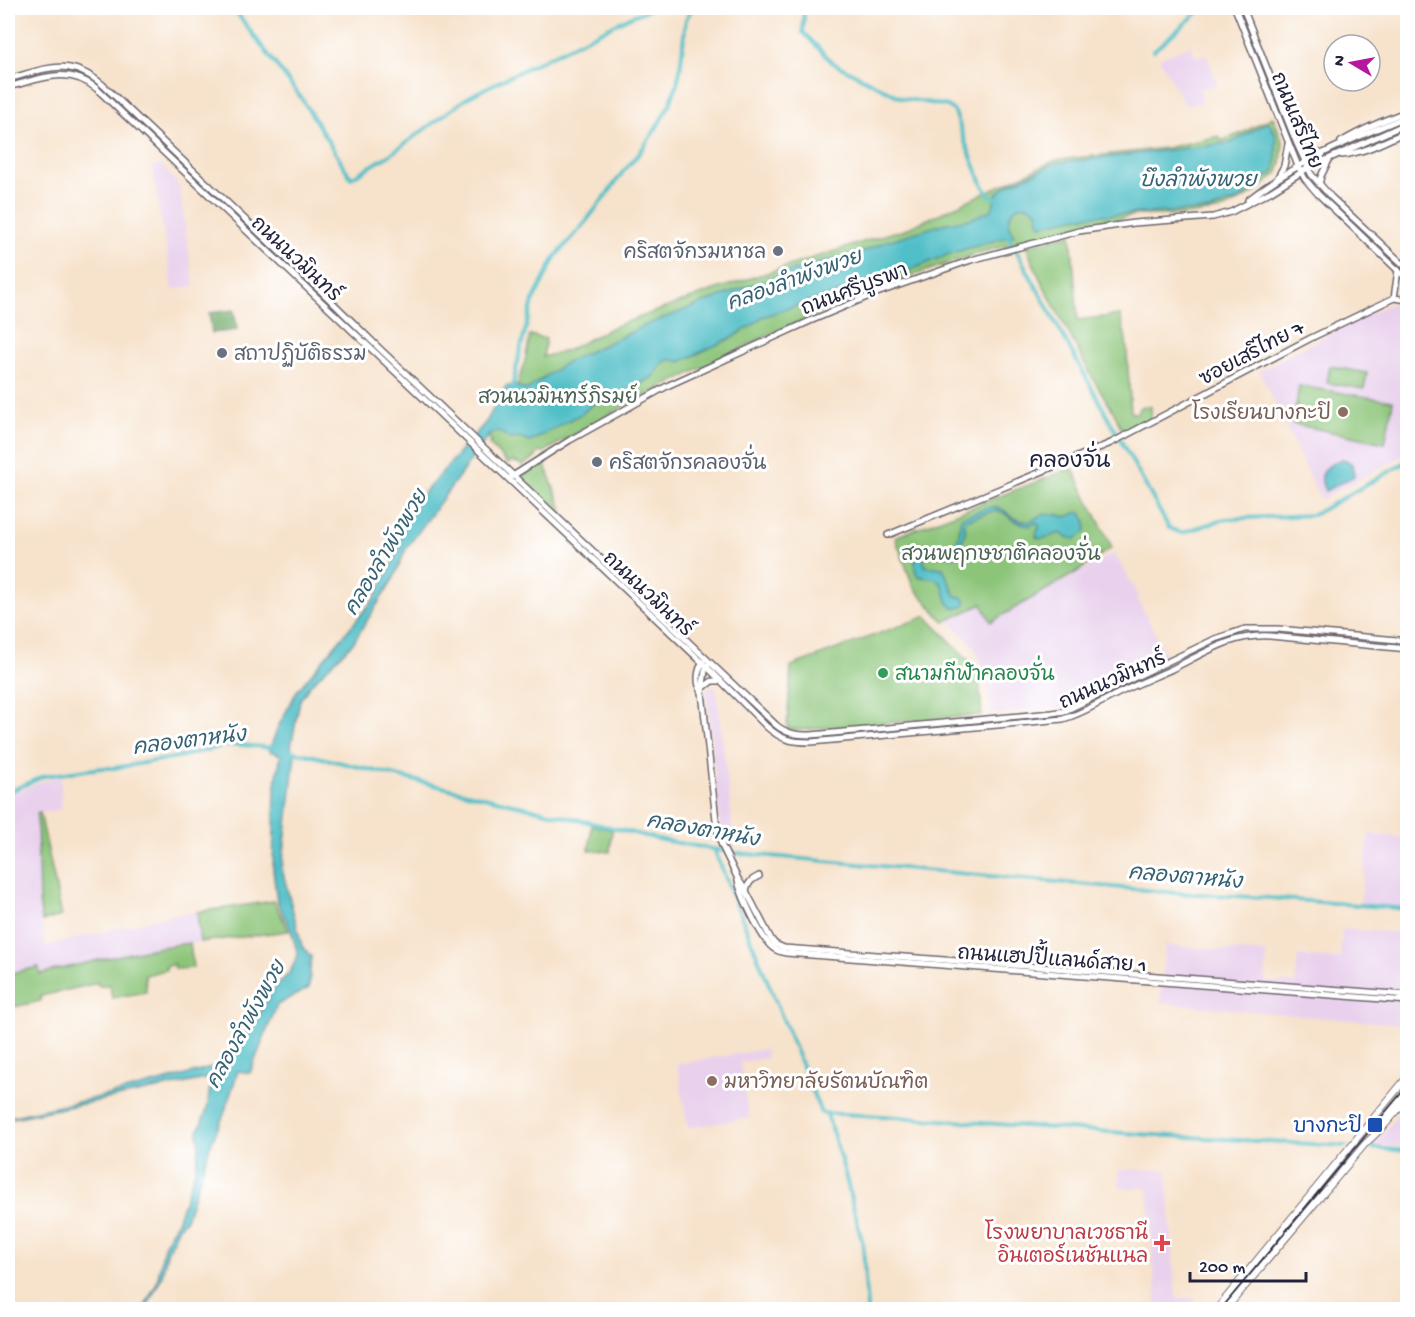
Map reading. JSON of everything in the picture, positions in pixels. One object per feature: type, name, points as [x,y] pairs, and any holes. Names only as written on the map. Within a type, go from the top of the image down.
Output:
[{"type":"main road","name":"ถนนเสรีไทย","points":[[1235,8],[1299,169],[1318,194],[1407,280]]},
{"type":"main road","name":"ถนนเสรีไทย","points":[[1243,8],[1306,165],[1319,185],[1407,269]]},
{"type":"main road","name":"ถนนนวมินทร์","points":[[8,79],[63,67],[78,69],[91,76],[327,297],[706,663],[781,729],[792,734],[811,735],[1065,711],[1215,639],[1245,629],[1278,629],[1407,641]]},
{"type":"main road","name":"ถนนนวมินทร์","points":[[8,87],[62,75],[76,77],[89,83],[695,657],[706,663],[721,681],[777,735],[789,741],[811,742],[1063,719],[1219,645],[1242,637],[1263,636],[1407,650]]},
{"type":"main road","points":[[1336,148],[1356,133],[1407,111]]},
{"type":"main road","name":"ถนนศรีบูรพา","points":[[1306,165],[1338,155],[1407,116]]},
{"type":"main road","name":"ถนนศรีบูรพา","points":[[1240,207],[1271,183],[1323,154],[1384,129],[1407,123]]},
{"type":"main road","points":[[1338,155],[1361,151],[1407,131]]},
{"type":"main road","points":[[1271,183],[1282,171],[1288,142]]},
{"type":"main road","points":[[1297,144],[1323,154]]},
{"type":"main road","points":[[1319,185],[1330,158]]},
{"type":"main road","name":"ถนนศรีบูรพา","points":[[507,479],[563,444],[669,385],[874,294],[971,260],[1092,228],[1219,216],[1270,192],[1299,169]]},
{"type":"main road","points":[[1398,270],[1394,298],[1407,300]]},
{"type":"main road","points":[[321,302],[327,297]]},
{"type":"main road","name":"ซอยเสรีไทย 7","points":[[888,536],[1111,443],[1311,338],[1394,298]]},
{"type":"main road","name":"ถนนแฮปปี้แลนด์สาย 1","points":[[695,657],[699,687],[703,690]]},
{"type":"main road","points":[[698,672],[706,663]]},
{"type":"main road","name":"ถนนแฮปปี้แลนด์สาย 1","points":[[706,663],[703,690],[716,819],[722,846],[746,890],[748,900],[767,942],[777,950],[786,953],[1165,978],[1407,1001]]},
{"type":"main road","points":[[703,690],[712,681],[721,681]]},
{"type":"main road","points":[[746,890],[752,879],[759,876]]},
{"type":"main road","name":"ถนนแฮปปี้แลนด์สาย 1","points":[[738,879],[740,890],[748,900]]},
{"type":"main road","name":"ถนนแฮปปี้แลนด์สาย 1","points":[[1260,986],[1407,995]]},
{"type":"main road","points":[[1344,1155],[1407,1076]]},
{"type":"main road","points":[[1216,1310],[1344,1155],[1406,1086]]},
{"type":"main road","points":[[1225,1310],[1365,1144],[1406,1086]]},
{"type":"main road","points":[[1365,1144],[1384,1126],[1407,1098]]},
{"type":"shaded area","points":[[1191,45],[1195,57],[1206,54],[1218,85],[1200,88],[1202,103],[1185,105],[1159,58]]},
{"type":"shaded area","points":[[162,165],[179,186],[194,286],[173,289],[152,166]]},
{"type":"shaded area","name":"โรงเรียนบางกะปิ","points":[[1393,302],[1407,305],[1407,453],[1321,500],[1259,370]]},
{"type":"shaded area","points":[[1114,553],[1139,596],[1137,598],[1167,657],[1066,707],[991,714],[986,673],[973,645],[948,620],[983,604],[991,621]]},
{"type":"shaded area","points":[[716,686],[732,834],[724,834],[720,824],[706,690]]},
{"type":"shaded area","points":[[61,776],[61,809],[37,814],[39,901],[45,946],[172,915],[197,912],[200,942],[170,945],[40,974],[38,967],[8,974],[8,795]]},
{"type":"shaded area","points":[[1369,834],[1407,838],[1407,907],[1360,904]]},
{"type":"shaded area","points":[[1342,929],[1407,933],[1407,1025],[1160,1003],[1165,944],[1267,953],[1265,982],[1295,983],[1298,956],[1340,959]]},
{"type":"shaded area","name":"มหาวิทยาลัยรัตนบัณฑิต","points":[[765,1049],[767,1058],[740,1062],[749,1118],[688,1128],[677,1064]]},
{"type":"shaded area","points":[[1407,1105],[1407,1147],[1373,1145]]},
{"type":"shaded area","name":"โรงพยาบาลเวชธานี อินเตอร์เนชันแนล","points":[[1119,1169],[1167,1170],[1176,1298],[1194,1298],[1194,1309],[1157,1309],[1148,1188],[1119,1188]]},
{"type":"green space","name":"บึงลำพังพวย","points":[[1273,117],[1283,141],[1278,172],[1252,194],[1226,208],[1185,215],[1124,217],[1114,221],[1080,226],[979,253],[911,276],[781,329],[624,406],[544,452],[540,452],[522,466],[512,461],[508,464],[489,444],[492,441],[488,437],[517,386],[530,335],[546,339],[543,357],[568,350],[613,327],[717,289],[902,231],[1056,160],[1166,148],[1219,136],[1221,141]]},
{"type":"green space","points":[[1071,234],[1078,320],[1120,315],[1126,339],[1131,413],[1137,413],[1140,407],[1151,406],[1151,420],[1123,432],[1038,275],[1026,246]]},
{"type":"green space","points":[[234,310],[237,330],[212,333],[209,313]]},
{"type":"green space","points":[[1330,366],[1367,373],[1364,389],[1327,383]]},
{"type":"green space","points":[[1299,386],[1393,401],[1385,443],[1293,424]]},
{"type":"green space","points":[[543,460],[563,512],[561,516],[521,478]]},
{"type":"green space","name":"สวนพฤกษชาติคลองจั่น","points":[[1072,468],[1112,547],[1080,570],[991,622],[982,604],[944,622],[913,586],[895,537]]},
{"type":"green space","name":"สนามกีฬาคลองจั่น","points":[[926,616],[973,665],[979,679],[982,715],[800,730],[787,729],[791,666]]},
{"type":"green space","points":[[40,813],[62,916],[42,921],[39,901],[37,814]]},
{"type":"green space","points":[[592,825],[612,830],[610,852],[589,850]]},
{"type":"green space","points":[[274,901],[289,931],[200,942],[197,912]]},
{"type":"green space","points":[[190,943],[193,968],[175,969],[174,964],[166,966],[166,970],[145,975],[146,992],[112,998],[110,985],[99,986],[98,983],[41,996],[41,1001],[13,1007],[13,1001],[8,1002],[8,974],[39,967],[40,974],[133,952]]},
{"type":"water","name":"บึงลำพังพวย","points":[[1268,122],[1276,138],[1275,168],[1273,173],[1237,201],[1212,210],[1084,216],[1039,225],[1038,215],[1034,209],[1020,206],[1010,215],[1014,235],[952,253],[915,268],[762,317],[729,339],[680,362],[669,360],[665,362],[651,378],[595,403],[583,413],[530,442],[518,438],[510,439],[498,431],[489,435],[406,549],[394,578],[353,643],[310,685],[300,700],[291,747],[295,755],[282,869],[302,946],[311,956],[309,988],[277,1005],[250,1073],[238,1071],[186,1219],[179,1227],[167,1253],[162,1276],[146,1309],[143,1309],[157,1282],[164,1246],[177,1221],[195,1171],[199,1148],[198,1131],[207,1110],[211,1078],[8,1119],[8,1117],[92,1099],[230,1062],[252,1022],[273,990],[290,972],[296,959],[297,951],[291,930],[277,901],[273,870],[275,785],[281,755],[269,751],[277,729],[297,691],[374,599],[395,558],[400,544],[402,523],[409,510],[486,422],[506,386],[517,386],[526,390],[567,362],[651,323],[740,289],[807,266],[863,252],[887,241],[947,223],[970,219],[992,210],[996,195],[1007,185],[1057,163],[1231,143]]},
{"type":"water","points":[[1342,459],[1352,464],[1354,476],[1325,491],[1322,475],[1328,467]]},
{"type":"water","points":[[991,507],[1002,509],[1014,518],[1029,522],[1047,514],[1066,517],[1079,512],[1086,521],[1085,532],[1075,539],[1061,533],[1041,539],[1036,537],[1039,528],[1035,522],[1031,526],[1014,521],[996,510],[966,520],[965,533],[957,555],[954,557],[937,554],[923,555],[925,566],[943,568],[956,596],[965,600],[963,607],[952,607],[940,582],[917,575],[916,552],[950,548],[957,541],[962,517]]},
{"type":"waterway","points":[[233,8],[302,99],[351,178],[388,156],[467,98],[632,16],[653,8]]},
{"type":"waterway","points":[[681,8],[690,12]]},
{"type":"waterway","points":[[512,390],[533,301],[555,257],[638,155],[670,104],[680,70],[686,19],[692,8]]},
{"type":"waterway","points":[[804,8],[803,32],[833,63],[901,98],[948,106],[955,112],[983,186],[990,195],[997,199]]},
{"type":"waterway","points":[[1153,51],[1203,8]]},
{"type":"waterway","name":"คลองลำพังพวย","points":[[1006,232],[1169,528],[1181,533],[1225,519],[1313,515],[1408,461]]},
{"type":"waterway","name":"คลองตาหนัง","points":[[8,792],[44,776],[114,768],[178,757],[227,745],[273,748]]},
{"type":"waterway","name":"คลองตาหนัง","points":[[289,751],[667,841],[736,853],[1178,893],[1408,909]]},
{"type":"waterway","points":[[714,849],[821,1113],[1346,1146]]},
{"type":"waterway","points":[[827,1114],[863,1245],[867,1310]]},
{"type":"waterway","points":[[1371,1148],[1408,1151]]},
{"type":"railway","points":[[1220,1310],[1408,1085]]},
{"type":"place","name":"คริสตจักรมหาชล","points":[[778,251]]},
{"type":"place","name":"สถาปฏิบัติธรรม","points":[[222,353]]},
{"type":"place","name":"โรงเรียนบางกะปิ","points":[[1343,412]]},
{"type":"place","name":"คริสตจักรคลองจั่น","points":[[597,462]]},
{"type":"place","name":"สนามกีฬาคลองจั่น","points":[[883,673]]},
{"type":"place","name":"มหาวิทยาลัยรัตนบัณฑิต","points":[[712,1081]]},
{"type":"place","name":"บางกะปิ","points":[[1375,1125]]},
{"type":"place","name":"โรงพยาบาลเวชธานี อินเตอร์เนชันแนล","points":[[1162,1243]]},
{"type":"district","name":"คลองจั่น","points":[[1070,459]]},
{"type":"park label","name":"สวนนวมินทร์ภิรมย์","points":[[558,396]]}]
